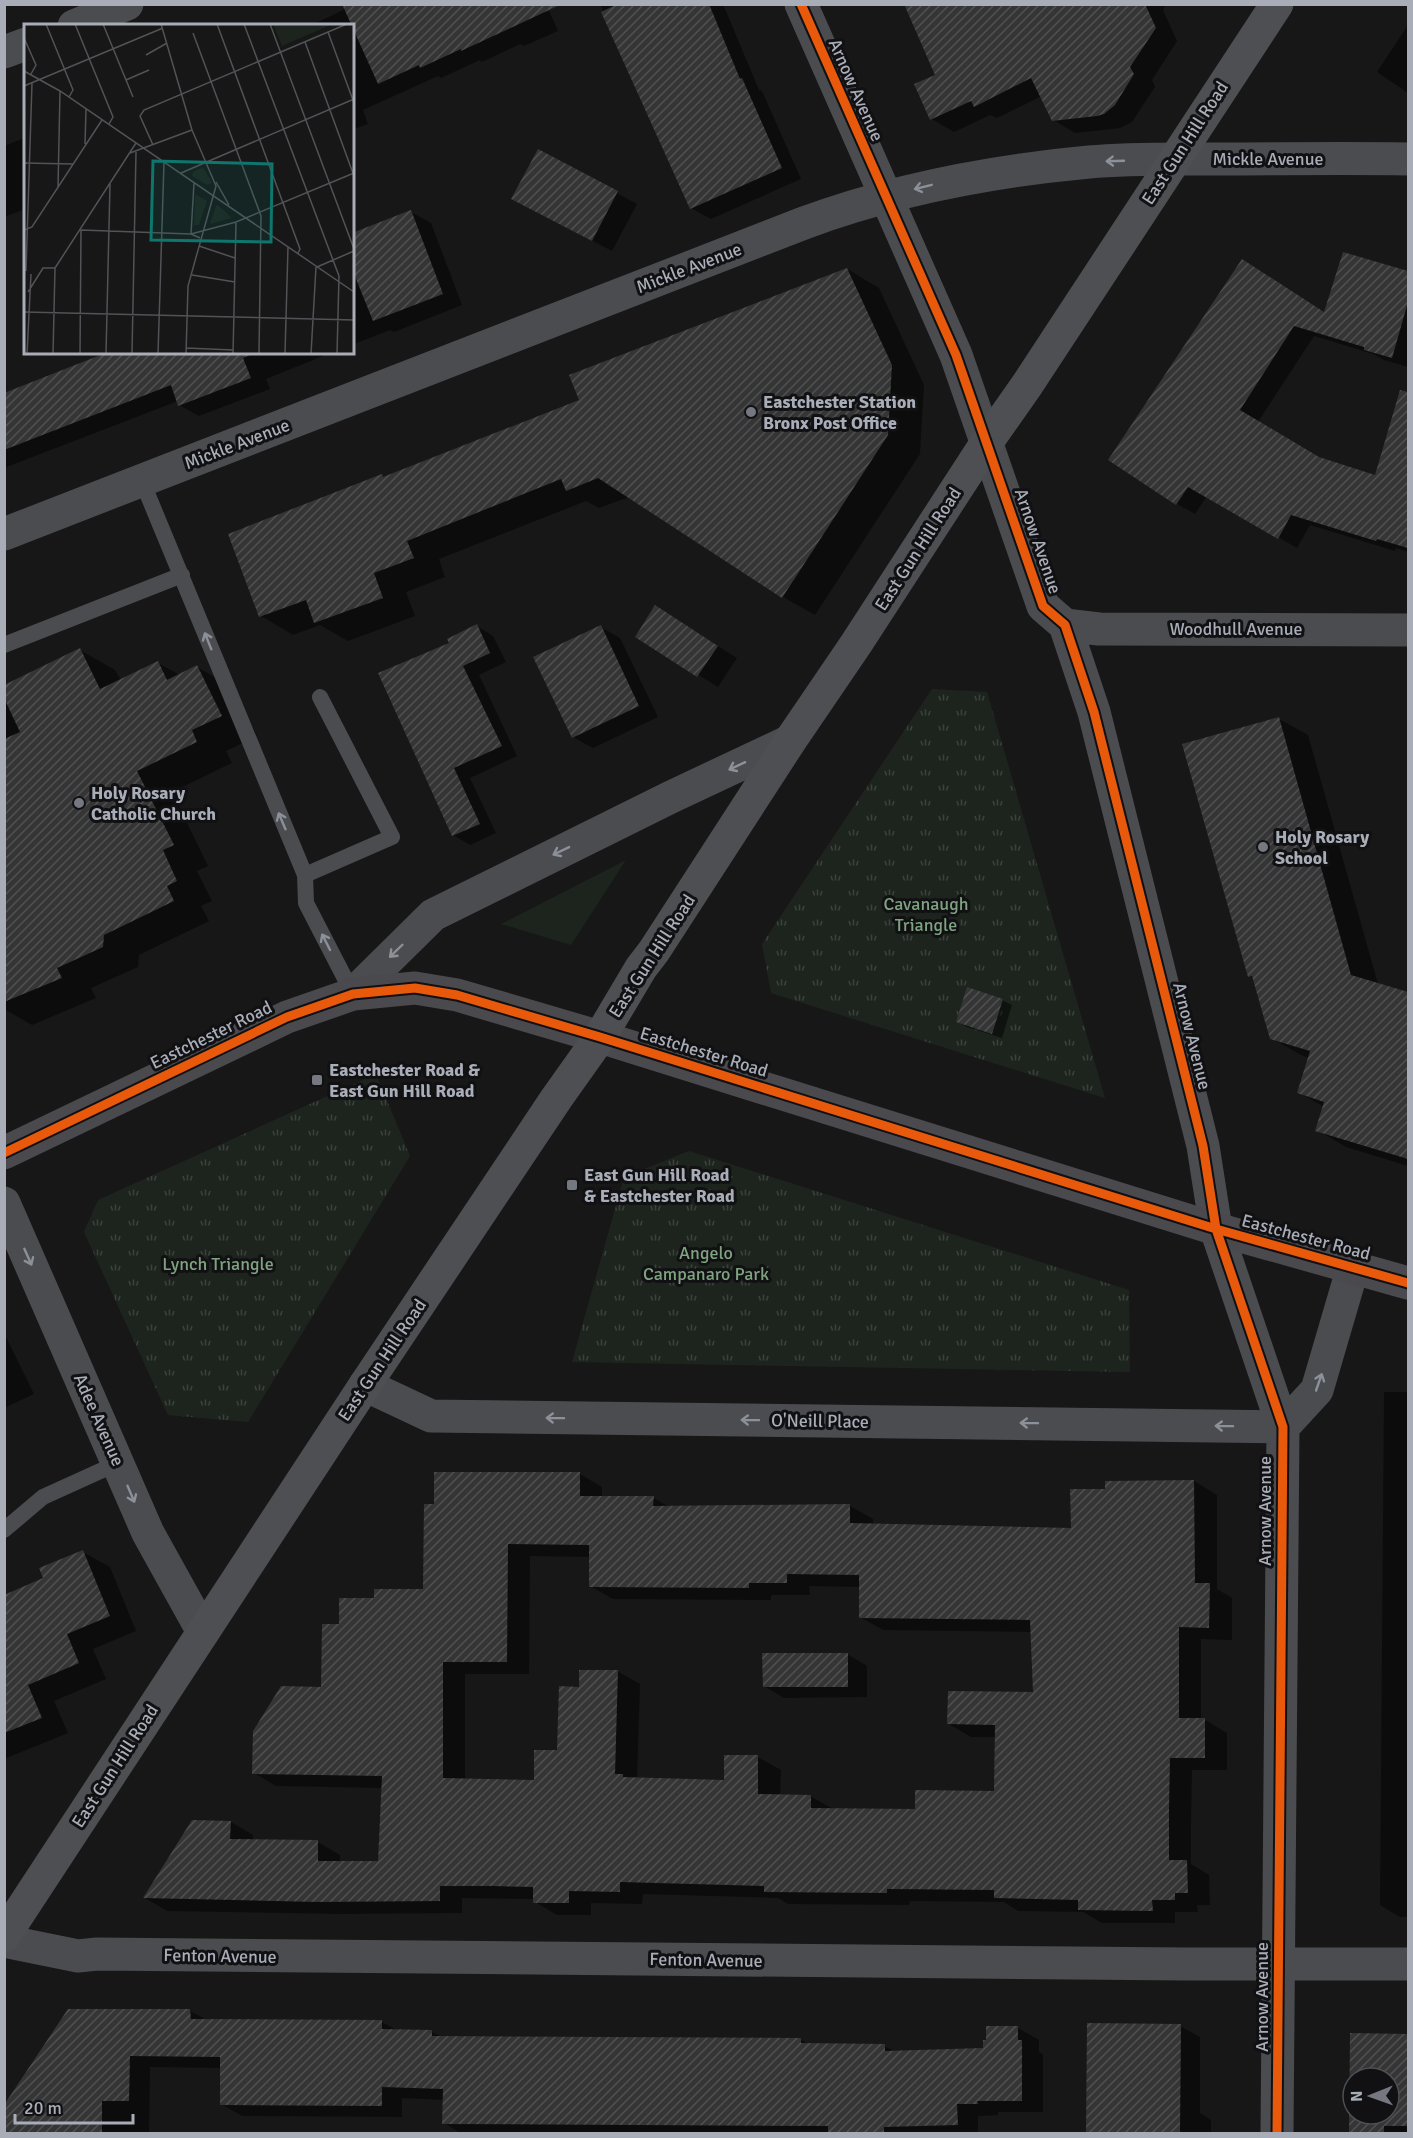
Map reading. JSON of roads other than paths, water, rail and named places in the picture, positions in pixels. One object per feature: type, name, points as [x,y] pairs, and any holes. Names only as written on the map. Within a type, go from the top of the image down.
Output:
[{"type":"main road","name":"East Gun Hill Road","points":[[4,1936],[365,1385],[600,1037],[641,968],[1277,4]]},
{"type":"main road","name":"Eastchester Road","points":[[4,1152],[287,1017],[352,994],[416,988],[457,995],[600,1037],[1216,1229],[1408,1283]]},
{"type":"street","points":[[79,24],[127,4]]},
{"type":"street","name":"Arnow Avenue","points":[[801,4],[956,356],[1043,606],[1065,625],[1094,712],[1203,1146],[1216,1229],[1283,1427],[1277,2133]]},
{"type":"street","points":[[4,52],[24,45]]},
{"type":"street","name":"Mickle Avenue","points":[[4,534],[838,210],[886,197],[963,179],[1090,162],[1174,159],[1408,159]]},
{"type":"street","name":"Woodhull Avenue","points":[[1065,625],[1100,629],[1408,630]]},
{"type":"street","name":"Eastchester Road","points":[[352,994],[433,915],[790,741]]},
{"type":"street","name":"Adee Avenue","points":[[4,1203],[148,1533],[203,1632]]},
{"type":"street","points":[[1283,1427],[1317,1390],[1353,1267]]},
{"type":"street","name":"O'Neill Place","points":[[365,1385],[431,1416],[1283,1427]]},
{"type":"street","name":"Fenton Avenue","points":[[4,1941],[78,1956],[97,1954],[1408,1964]]},
{"type":"lane","points":[[142,481],[305,875],[306,903],[352,994]]},
{"type":"lane","points":[[4,645],[182,575]]},
{"type":"lane","points":[[305,875],[392,837],[320,697]]},
{"type":"lane","points":[[4,1530],[43,1497],[118,1463]]},
{"type":"place","name":"Eastchester Station Bronx Post Office","points":[[751,412]]},
{"type":"place","name":"Holy Rosary Catholic Church","points":[[79,803]]},
{"type":"place","name":"Holy Rosary School","points":[[1263,847]]},
{"type":"place","name":"Eastchester Road & East Gun Hill Road","points":[[317,1080]]},
{"type":"place","name":"East Gun Hill Road & Eastchester Road","points":[[572,1185]]},
{"type":"park label","name":"Cavanaugh Triangle","points":[[926,914]]},
{"type":"park label","name":"Angelo Campanaro Park","points":[[706,1263]]},
{"type":"park label","name":"Lynch Triangle","points":[[218,1264]]}]
